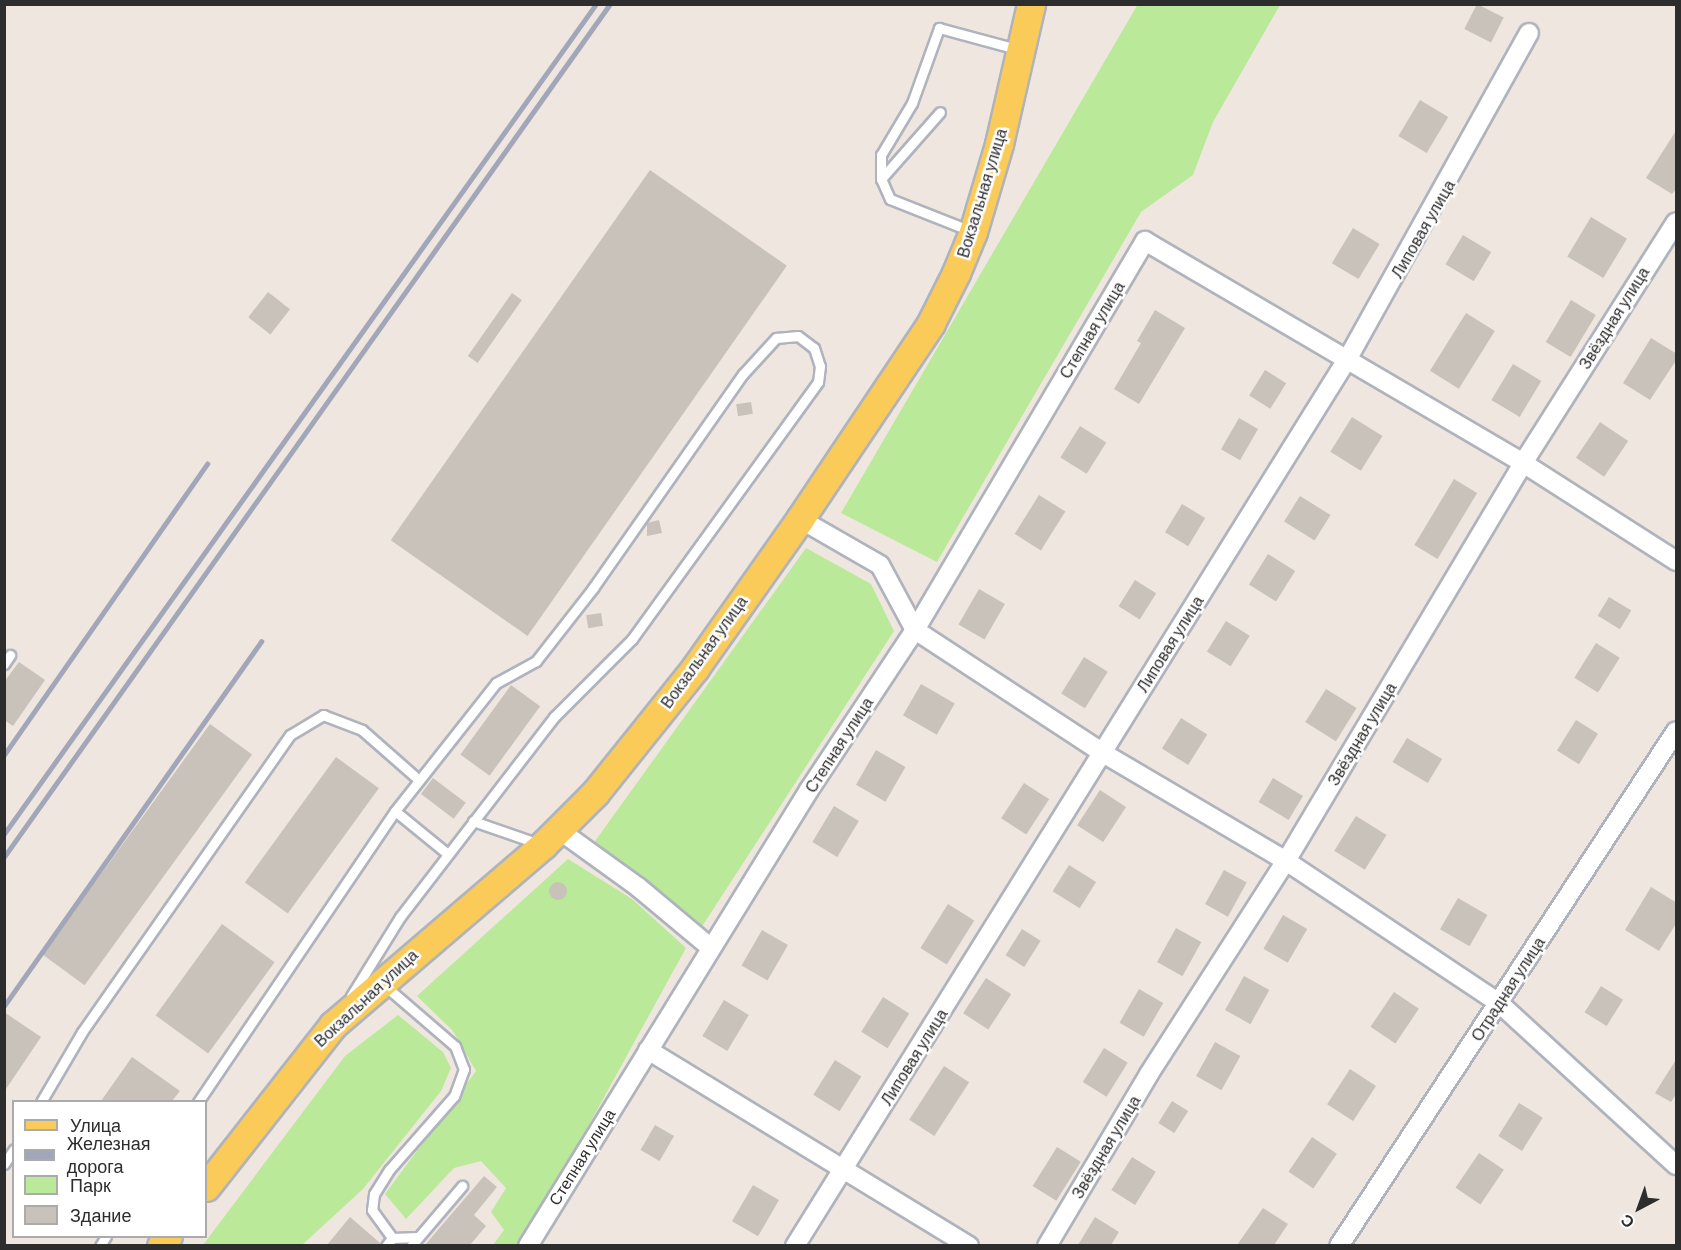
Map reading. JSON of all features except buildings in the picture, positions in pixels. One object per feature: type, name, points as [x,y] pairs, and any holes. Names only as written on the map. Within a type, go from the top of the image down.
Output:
[{"type":"main road","name":"Вокзальная улица","points":[[207,1186],[333,1025],[380,981],[551,838],[641,738],[800,519],[931,323],[973,232],[999,144],[1031,4]]},
{"type":"street","name":"Липовая улица","points":[[795,1245],[1348,358],[1529,33]]},
{"type":"street","name":"Звёздная улица","points":[[1047,1245],[1149,1074],[1286,861],[1523,463],[1677,222]]},
{"type":"street","name":"Степная улица","points":[[528,1245],[809,790],[915,630],[1145,241],[1348,358]]},
{"type":"street","points":[[1348,358],[1523,463],[1677,561]]},
{"type":"street","points":[[800,519],[880,565],[915,630],[1103,753],[1286,861],[1499,1003],[1677,1165]]},
{"type":"street","name":"Отрадная улица","points":[[1339,1245],[1677,731]]},
{"type":"street","points":[[551,838],[638,887],[711,948]]},
{"type":"street","points":[[648,1050],[969,1245]]},
{"type":"lane","points":[[973,232],[890,199],[881,179],[880,155],[912,103],[939,28],[1020,50]]},
{"type":"lane","points":[[881,179],[939,112]]},
{"type":"lane","points":[[199,1100],[395,811],[419,780],[496,683],[536,661],[593,588],[743,374],[776,338],[798,336],[814,348],[820,366],[818,382],[632,639],[554,717],[400,917],[333,1025]]},
{"type":"lane","points":[[4,664],[10,655]]},
{"type":"lane","points":[[42,1100],[82,1032],[290,735],[323,715],[362,730],[419,780]]},
{"type":"lane","points":[[395,811],[448,854]]},
{"type":"lane","points":[[473,821],[551,838]]},
{"type":"lane","points":[[380,981],[455,1046],[464,1070],[454,1096],[389,1170],[374,1194],[372,1210],[389,1242],[418,1237]]},
{"type":"lane","points":[[411,1245],[462,1186]]},
{"type":"green space","points":[[1138,4],[1280,5],[1213,122],[1193,175],[1141,212],[937,562],[841,513]]},
{"type":"green space","points":[[806,548],[871,584],[894,631],[701,928],[593,844]]},
{"type":"green space","points":[[568,859],[632,899],[686,948],[575,1150],[516,1245],[493,1245],[504,1230],[491,1212],[506,1188],[481,1161],[454,1168],[406,1219],[385,1194],[476,1071],[453,1031],[417,996]]},
{"type":"green space","points":[[398,1015],[443,1052],[451,1068],[441,1091],[363,1189],[302,1245],[203,1245],[345,1056]]},
{"type":"railway","points":[[4,834],[596,4]]},
{"type":"railway","points":[[4,857],[610,4]]},
{"type":"railway","points":[[4,755],[207,464]]},
{"type":"railway","points":[[4,1006],[261,642]]}]
